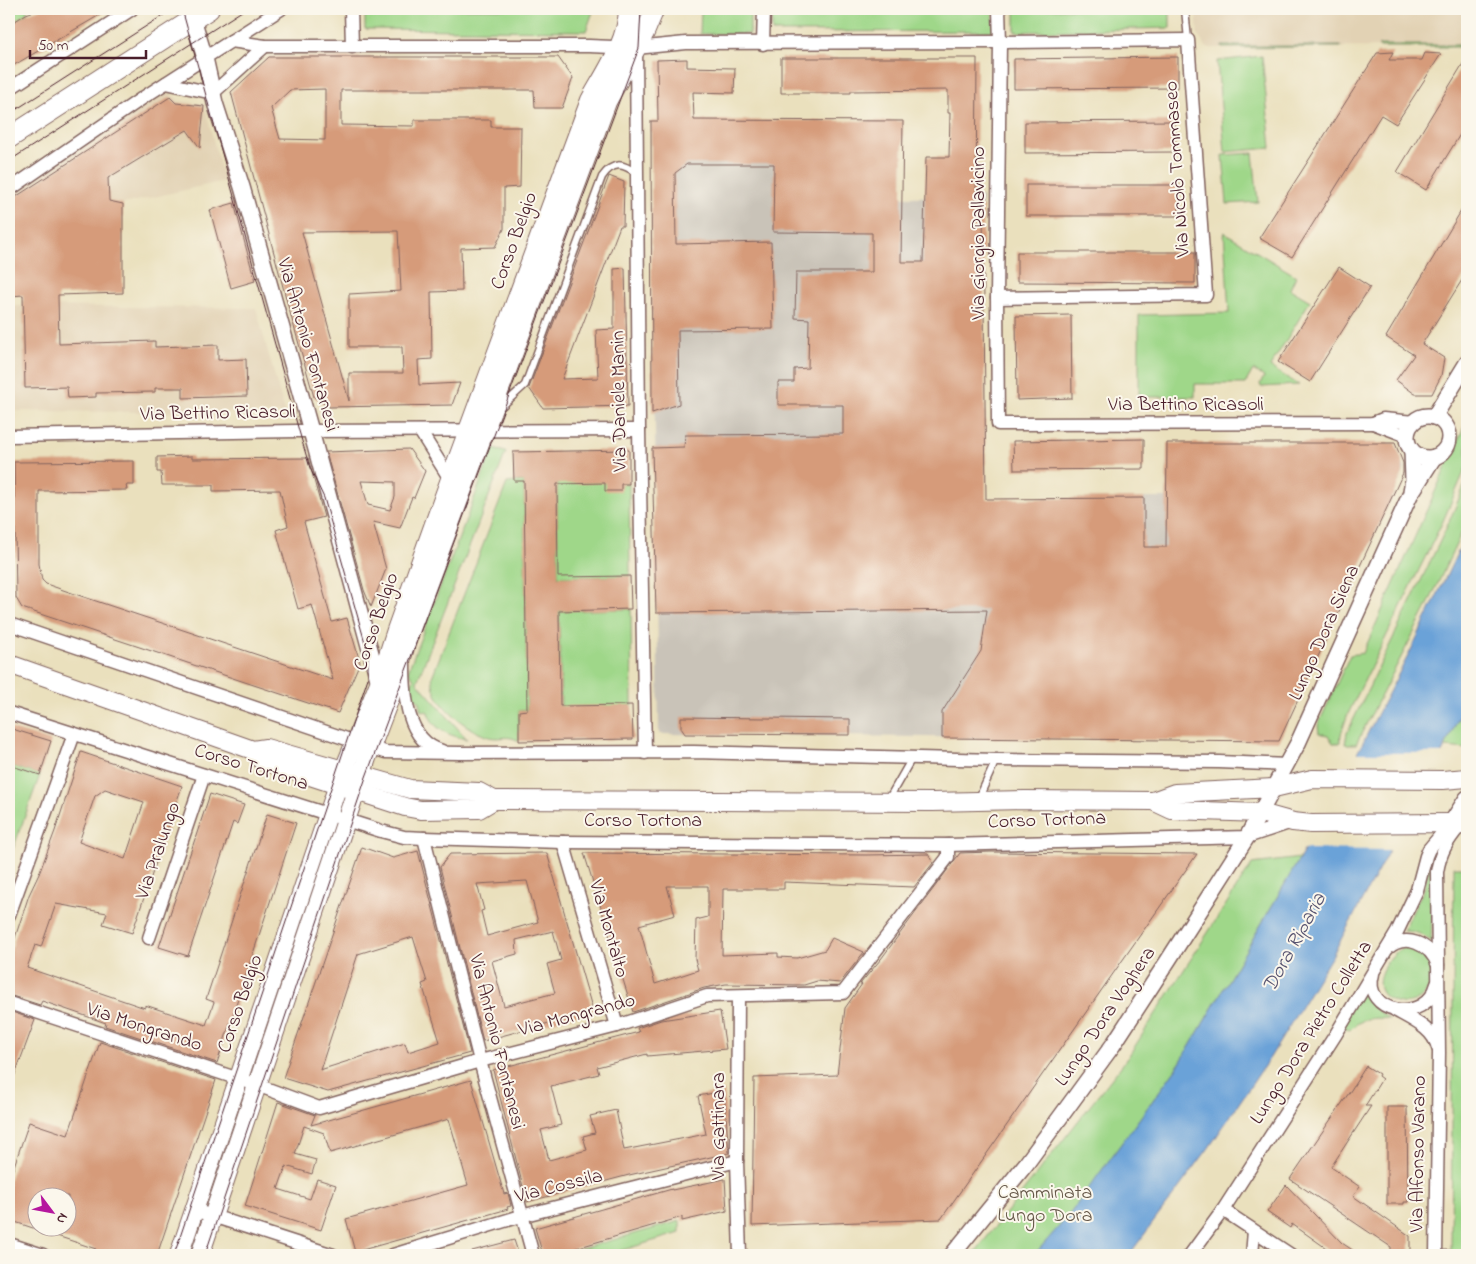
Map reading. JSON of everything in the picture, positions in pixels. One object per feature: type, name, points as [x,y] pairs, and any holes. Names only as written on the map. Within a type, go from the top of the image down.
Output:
[{"type":"main road","name":"Corso Belgio","points":[[200,1255],[359,783],[363,746],[379,683],[396,630],[450,479],[481,426],[628,48],[625,30],[629,9]]},
{"type":"main road","name":"Corso Belgio","points":[[179,1255],[341,778],[363,746],[390,698],[590,100],[655,9]]},
{"type":"main road","points":[[9,138],[197,12]]},
{"type":"main road","name":"Corso Tortona","points":[[9,664],[253,750],[266,748],[341,778],[359,783],[405,808],[421,810],[479,809],[494,800],[1153,801],[1174,793],[1274,788],[1312,779],[1467,778]]},
{"type":"main road","name":"Corso Tortona","points":[[1153,801],[1172,810],[1261,813],[1293,822],[1311,824],[1461,823]]},
{"type":"street","points":[[9,190],[166,83],[281,9]]},
{"type":"street","points":[[351,9],[352,47]]},
{"type":"street","points":[[763,44],[764,9]]},
{"type":"street","name":"Via Giorgio Pallavicino","points":[[998,9],[1000,42],[997,298],[998,424]]},
{"type":"street","points":[[9,88],[128,10]]},
{"type":"street","name":"Via Antonio Fontanesi","points":[[197,12],[213,92],[312,431],[379,683]]},
{"type":"street","points":[[231,41],[265,46],[589,46],[628,48],[686,43],[1188,40]]},
{"type":"street","name":"Via Nicolò Tommaseo","points":[[997,298],[1206,295],[1188,40]]},
{"type":"street","points":[[166,83],[213,92],[265,46]]},
{"type":"street","name":"Via Daniele Manin","points":[[628,48],[637,174],[638,430],[645,753]]},
{"type":"street","points":[[1434,417],[1467,363]]},
{"type":"street","points":[[1425,416],[1434,417],[1443,423],[1447,429],[1449,436],[1444,450],[1434,457],[1425,458],[1418,456],[1409,447],[1407,436],[1410,427],[1414,422],[1425,416]]},
{"type":"street","name":"Via Bettino Ricasoli","points":[[1374,423],[1383,419],[1414,422]]},
{"type":"street","name":"Via Bettino Ricasoli","points":[[998,424],[1374,423],[1407,436]]},
{"type":"street","name":"Via Bettino Ricasoli","points":[[9,436],[420,431],[481,426],[638,430]]},
{"type":"street","points":[[420,431],[450,479]]},
{"type":"street","name":"Lungo Dora Siena","points":[[1410,495],[1413,480],[1412,451]]},
{"type":"street","name":"Lungo Dora Siena","points":[[1274,788],[1287,765],[1410,495],[1434,457]]},
{"type":"street","points":[[9,624],[385,752],[694,752],[996,760],[1219,762],[1287,765]]},
{"type":"street","points":[[404,653],[406,699],[414,726],[425,742],[437,750],[446,753]]},
{"type":"street","name":"Corso Tortona","points":[[9,713],[404,837],[563,842],[948,845],[1247,837],[1293,822]]},
{"type":"street","points":[[9,915],[74,734]]},
{"type":"street","name":"Via Pralungo","points":[[150,938],[204,775]]},
{"type":"street","name":"Lungo Dora Voghera","points":[[952,1255],[1026,1164],[1108,1053],[1247,837],[1274,788]]},
{"type":"street","points":[[1461,823],[1467,798]]},
{"type":"street","name":"Lungo Dora Pietro Colletta","points":[[1190,1255],[1224,1210],[1336,1034],[1384,953],[1417,890],[1429,849],[1461,823]]},
{"type":"street","name":"Via Alfonso Varano","points":[[1436,1255],[1439,1053],[1437,872],[1439,858],[1450,837],[1461,823]]},
{"type":"street","name":"Via Antonio Fontanesi","points":[[424,838],[480,1062],[533,1255]]},
{"type":"street","name":"Via Montalto","points":[[563,842],[617,1026]]},
{"type":"street","name":"Via Mongrando","points":[[9,1003],[257,1085],[319,1108],[480,1062],[617,1026],[707,996],[842,994],[948,857],[948,845]]},
{"type":"street","points":[[1374,969],[1371,979],[1372,990],[1380,1001],[1393,1009],[1403,1011],[1414,1009],[1424,1004],[1432,995],[1438,973],[1432,954],[1418,943],[1409,941],[1398,941],[1392,944],[1384,953]]},
{"type":"street","name":"Via Gattinara","points":[[738,996],[737,1162],[740,1255]]},
{"type":"street","name":"Via Alfonso Varano","points":[[1393,1009],[1428,1030],[1434,1037],[1439,1053]]},
{"type":"street","name":"Via Cossila","points":[[393,1255],[521,1216],[737,1162]]},
{"type":"street","points":[[194,1210],[333,1255]]},
{"type":"street","points":[[1224,1210],[1291,1255]]},
{"type":"street","points":[[1252,1255],[1254,1231]]},
{"type":"street","points":[[9,1244],[42,1255]]},
{"type":"street","points":[[1436,1255],[1449,1255]]},
{"type":"lane","name":"Corso Belgio","points":[[628,48],[639,9]]},
{"type":"lane","points":[[1185,9],[1188,40]]},
{"type":"lane","name":"Corso Belgio","points":[[481,426],[525,385],[602,176],[607,169],[615,165],[622,165],[637,174]]},
{"type":"lane","points":[[887,802],[912,758]]},
{"type":"lane","points":[[977,802],[996,760]]},
{"type":"shaded area","points":[[1196,9],[1467,9],[1467,47],[1207,48],[1198,36]]},
{"type":"shaded area","points":[[166,89],[179,101],[204,104],[224,181],[123,204],[109,201],[48,202],[11,226],[9,271],[9,194]]},
{"type":"shaded area","points":[[651,121],[903,121],[902,197],[982,196],[986,499],[1166,498],[1167,443],[1395,443],[1405,469],[1279,741],[659,734]]},
{"type":"shaded area","points":[[9,306],[256,308],[285,413],[9,411]]},
{"type":"green space","points":[[9,9],[28,9],[26,14],[9,25]]},
{"type":"green space","points":[[365,9],[594,9],[586,31],[365,29]]},
{"type":"green space","points":[[701,9],[750,9],[750,34],[700,34]]},
{"type":"green space","points":[[772,9],[993,9],[993,31],[772,32]]},
{"type":"green space","points":[[1015,9],[1170,9],[1170,28],[1015,32]]},
{"type":"green space","points":[[1379,45],[1467,45],[1467,47],[1379,47]]},
{"type":"green space","points":[[1222,46],[1341,46],[1341,47],[1222,48]]},
{"type":"green space","points":[[1262,56],[1271,148],[1225,152],[1217,61]]},
{"type":"green space","points":[[1253,153],[1258,202],[1227,204],[1223,155]]},
{"type":"green space","points":[[1224,232],[1296,276],[1290,289],[1310,301],[1270,367],[1299,385],[1261,387],[1260,384],[1264,377],[1253,370],[1245,384],[1195,384],[1195,397],[1139,397],[1139,315],[1229,313]]},
{"type":"green space","points":[[1467,420],[1467,465],[1443,521],[1347,716],[1340,743],[1333,743],[1328,735],[1319,733],[1318,725],[1350,655],[1363,653]]},
{"type":"green space","points":[[493,449],[506,452],[417,682],[467,739],[454,736],[438,728],[428,712],[420,710],[420,702],[414,697],[410,687],[414,679],[408,671]]},
{"type":"green space","points":[[557,480],[629,484],[630,576],[558,577]]},
{"type":"green space","points":[[1467,480],[1467,521],[1426,609],[1356,744],[1345,744],[1347,733],[1445,531]]},
{"type":"green space","points":[[524,481],[527,710],[519,711],[519,741],[507,737],[489,737],[466,725],[450,713],[439,699],[434,690],[432,677],[507,483]]},
{"type":"green space","points":[[631,609],[632,705],[561,711],[559,611]]},
{"type":"green space","points":[[1467,700],[1467,749],[1445,747]]},
{"type":"green space","points":[[9,765],[40,775],[9,860]]},
{"type":"green space","name":"Camminata Lungo Dora","points":[[1300,858],[1180,1063],[1069,1216],[1034,1255],[973,1255],[1126,1060],[1252,864]]},
{"type":"green space","points":[[1430,861],[1434,862],[1431,942],[1419,934],[1403,931],[1424,889]]},
{"type":"green space","points":[[1454,867],[1467,867],[1467,1255],[1451,1255]]},
{"type":"green space","points":[[1402,948],[1417,950],[1427,958],[1431,969],[1431,981],[1426,992],[1418,1000],[1406,1003],[1391,1000],[1384,995],[1380,989],[1379,981],[1381,973],[1390,958]]},
{"type":"green space","points":[[1361,990],[1371,1005],[1389,1019],[1368,1019],[1358,1023],[1350,1030],[1341,1026]]},
{"type":"green space","points":[[680,1221],[680,1233],[606,1255],[578,1255],[577,1250]]},
{"type":"water","name":"Dora Riparia","points":[[1467,533],[1467,700],[1445,747],[1332,956],[1271,1056],[1208,1149],[1129,1255],[1034,1255],[1069,1215],[1180,1063],[1300,858],[1361,746],[1410,652]]},
{"type":"pier","points":[[1355,753],[1445,753],[1393,850],[1302,849]]},
{"type":"building","points":[[40,9],[110,9],[9,68],[9,25],[26,14]]},
{"type":"building","points":[[1393,52],[1389,60],[1422,60],[1425,53],[1441,54],[1396,124],[1381,115],[1292,257],[1259,238],[1377,53]]},
{"type":"building","points":[[269,57],[558,57],[573,78],[562,108],[535,108],[534,90],[341,90],[341,125],[414,126],[414,120],[491,120],[491,127],[521,127],[520,187],[504,188],[504,229],[495,247],[461,248],[462,291],[431,292],[432,359],[418,360],[419,385],[460,383],[452,405],[329,407],[314,397],[231,92]],"holes":[[[325,89],[325,140],[280,139],[271,108],[290,90]],[[398,231],[401,291],[349,294],[349,347],[402,347],[403,373],[349,373],[349,401],[302,232]]]},
{"type":"building","points":[[1178,57],[1178,88],[1014,89],[1014,59]]},
{"type":"building","points":[[1467,57],[1467,123],[1426,190],[1397,172]]},
{"type":"building","points":[[781,58],[977,58],[976,207],[983,207],[986,499],[1144,498],[1144,547],[1166,547],[1167,443],[1395,443],[1403,463],[1403,473],[1279,741],[942,738],[942,712],[981,651],[987,610],[656,613],[652,448],[684,447],[685,435],[843,434],[843,405],[778,405],[778,382],[794,382],[794,369],[808,368],[809,319],[795,318],[796,272],[872,272],[872,233],[773,232],[774,164],[687,164],[675,173],[676,244],[771,242],[773,329],[678,330],[679,404],[652,413],[651,121],[658,121],[657,60],[687,59],[687,67],[735,68],[734,93],[693,92],[694,120],[903,121],[901,262],[923,262],[926,157],[949,157],[950,113],[948,113],[948,90],[781,93]]},
{"type":"building","points":[[170,97],[176,103],[204,106],[200,148],[187,130],[108,178],[109,201],[123,204],[123,293],[58,295],[59,344],[155,341],[155,347],[218,345],[218,360],[246,359],[247,396],[183,398],[183,388],[155,388],[155,392],[96,393],[96,397],[68,398],[67,387],[25,388],[23,295],[11,296],[12,203],[17,196]]},
{"type":"building","points":[[1175,121],[1175,152],[1025,153],[1025,122]]},
{"type":"building","points":[[609,176],[624,182],[623,226],[620,226],[562,379],[598,378],[596,330],[614,329],[614,269],[625,268],[628,406],[543,408],[529,388]]},
{"type":"building","points":[[1026,185],[1179,185],[1179,216],[1026,216]]},
{"type":"building","points":[[1467,201],[1467,272],[1422,344],[1444,358],[1441,376],[1432,394],[1415,394],[1396,380],[1414,355],[1386,337]]},
{"type":"building","points":[[234,203],[255,281],[231,288],[210,210]]},
{"type":"building","points":[[1017,252],[1195,252],[1195,283],[1017,282]]},
{"type":"building","points":[[1339,267],[1370,287],[1310,382],[1278,362]]},
{"type":"building","points":[[1071,315],[1072,398],[1017,400],[1016,316]]},
{"type":"building","points":[[1144,439],[1144,469],[1014,470],[1013,441]]},
{"type":"building","points":[[409,449],[425,471],[400,528],[373,522],[386,569],[371,607],[364,590],[326,452]],"holes":[[[361,481],[395,482],[395,497],[390,510],[368,505]]]},
{"type":"building","points":[[629,450],[629,484],[621,484],[621,491],[605,491],[605,483],[557,484],[558,577],[630,576],[631,609],[559,611],[560,706],[632,705],[633,739],[519,741],[519,711],[527,710],[524,481],[514,481],[513,452]]},
{"type":"building","points":[[192,456],[192,459],[308,458],[324,517],[304,522],[332,622],[347,618],[360,662],[338,713],[22,608],[16,598],[14,462],[134,461],[134,485],[126,485],[127,490],[39,491],[39,564],[42,580],[46,584],[66,591],[333,680],[312,605],[298,609],[276,530],[288,526],[280,490],[213,491],[213,485],[162,485],[161,472],[157,472],[157,457]]},
{"type":"building","points":[[681,717],[850,719],[850,735],[685,734],[681,728]]},
{"type":"building","points":[[9,728],[51,741],[40,775],[9,765]]},
{"type":"building","points":[[81,752],[182,786],[132,933],[103,924],[107,913],[56,904],[41,947],[35,945],[27,968],[145,1008],[145,1005],[206,1025],[214,1002],[206,999],[267,814],[296,823],[217,1063],[105,1026],[106,1023],[42,1001],[40,1005],[9,995],[9,956],[29,895],[55,831]],"holes":[[[105,789],[144,802],[125,859],[79,842],[95,796]]]},
{"type":"building","points":[[210,794],[244,805],[237,824],[233,822],[188,956],[159,947]]},
{"type":"building","points":[[362,847],[393,858],[418,851],[470,1053],[328,1092],[283,1078]],"holes":[[[413,937],[427,982],[422,984],[440,1042],[408,1052],[405,1043],[320,1070],[358,954]]]},
{"type":"building","points":[[547,853],[593,1011],[483,1041],[440,867],[450,854]],"holes":[[[527,881],[538,922],[487,936],[481,911],[484,910],[477,884]],[[553,931],[561,960],[547,964],[555,993],[504,1006],[492,961],[517,954],[516,940]]]},
{"type":"building","points":[[584,853],[928,854],[933,863],[914,887],[784,882],[784,889],[723,889],[722,955],[778,953],[778,957],[797,958],[825,950],[832,938],[864,952],[840,983],[817,981],[804,985],[726,984],[704,988],[633,1012]],"holes":[[[667,886],[708,886],[708,917],[696,920],[695,959],[698,970],[655,984],[639,925],[675,915]]]},
{"type":"building","points":[[960,853],[1197,854],[941,1219],[752,1226],[754,1078],[837,1075],[845,1008],[862,984],[860,984],[881,959]]},
{"type":"building","points":[[9,1011],[35,1020],[10,1088],[9,1088]]},
{"type":"building","points":[[720,1011],[726,1049],[647,1056],[647,1054],[597,1067],[599,1074],[551,1086],[561,1125],[541,1130],[549,1160],[587,1150],[583,1136],[595,1133],[590,1116],[616,1110],[624,1150],[706,1134],[698,1096],[724,1091],[729,1153],[629,1175],[527,1202],[493,1070],[639,1032],[637,1028],[661,1020]]},
{"type":"building","points":[[100,1042],[216,1080],[157,1255],[109,1255],[57,1236],[78,1236],[78,1186],[28,1186],[28,1226],[9,1220],[9,1181],[29,1122],[68,1135]]},
{"type":"building","points":[[1366,1066],[1379,1074],[1378,1076],[1382,1079],[1365,1106],[1371,1106],[1331,1167],[1360,1187],[1353,1196],[1410,1236],[1410,1255],[1391,1255],[1391,1247],[1290,1179]]},
{"type":"building","points":[[471,1080],[504,1194],[508,1193],[511,1206],[507,1207],[508,1209],[355,1252],[346,1219],[468,1185],[449,1119],[330,1153],[324,1133],[304,1126],[295,1154],[316,1160],[312,1174],[286,1166],[278,1189],[310,1199],[317,1179],[336,1185],[321,1230],[245,1206],[278,1102],[315,1115],[311,1125]]},
{"type":"building","points":[[1387,1107],[1407,1107],[1408,1202],[1404,1202],[1404,1204],[1387,1204]]},
{"type":"building","points":[[725,1179],[727,1211],[682,1221],[682,1217],[573,1249],[575,1255],[543,1255],[535,1228],[672,1189]]},
{"type":"building","points":[[1286,1185],[1342,1243],[1360,1255],[1336,1255],[1292,1224],[1290,1228],[1267,1212]]},
{"type":"building","points":[[514,1240],[519,1255],[472,1255],[472,1251]]},
{"type":"tram line","points":[[9,114],[173,9]]},
{"type":"tram line","points":[[174,1255],[368,678],[368,656],[364,639],[324,498],[310,468],[299,431],[182,9]]},
{"type":"tram line","points":[[9,161],[245,9]]},
{"type":"tram line","points":[[205,1255],[366,777],[639,48],[641,9]]}]
